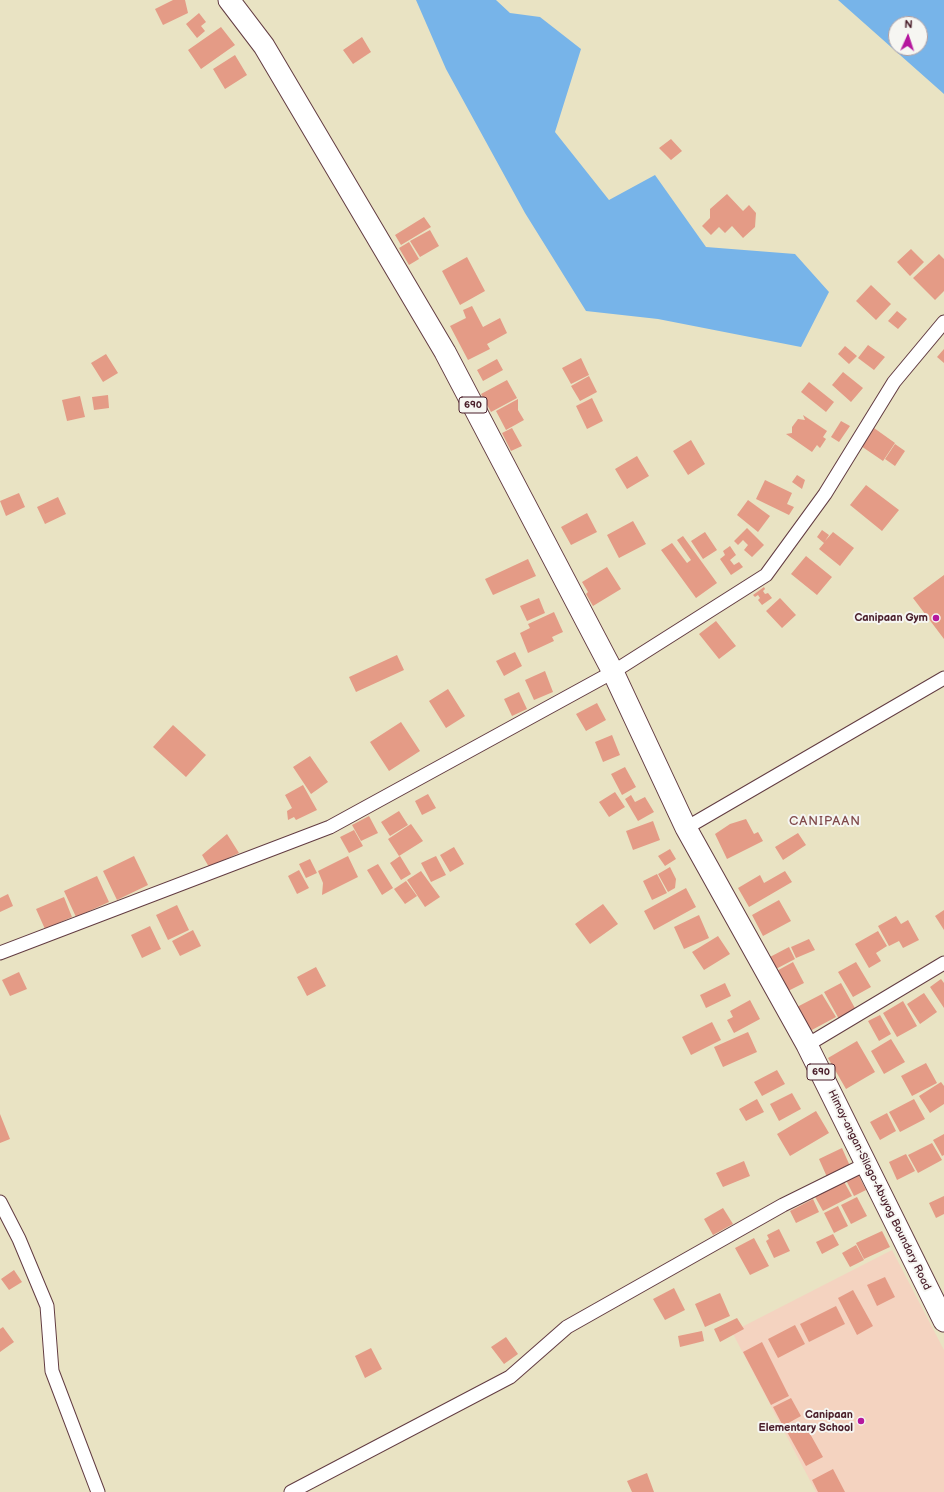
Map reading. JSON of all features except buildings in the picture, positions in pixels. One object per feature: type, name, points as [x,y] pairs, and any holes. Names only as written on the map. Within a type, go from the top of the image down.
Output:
[{"type":"main road","name":"690","points":[[229,0],[264,46],[445,352],[612,672],[686,828]]},
{"type":"main road","name":"Himay-angan-Silago-Abuyog Boundary Road","points":[[686,828],[807,1045],[944,1321]]},
{"type":"street","points":[[0,953],[330,827],[612,672],[766,575],[825,494],[894,382],[944,322]]},
{"type":"street","points":[[686,828],[944,678]]},
{"type":"street","points":[[807,1045],[944,963]]},
{"type":"street","points":[[291,1492],[510,1376],[567,1327],[783,1205],[866,1164]]},
{"type":"street","points":[[0,1202],[19,1239],[47,1306],[52,1372],[98,1492]]},
{"type":"shaded area","name":"Canipaan Elementary School","points":[[892,1250],[944,1350],[944,1492],[816,1492],[732,1332]]},
{"type":"water","points":[[416,0],[496,0],[510,13],[540,17],[581,49],[555,132],[609,200],[655,175],[706,247],[795,254],[829,292],[801,347],[658,319],[586,311],[525,213],[446,69]]},
{"type":"water","points":[[838,0],[944,0],[944,94],[901,56],[928,56],[928,16],[888,16],[888,44]]},
{"type":"place","name":"Canipaan Gym","points":[[936,618]]},
{"type":"place","name":"Canipaan Elementary School","points":[[861,1421]]},
{"type":"district","name":"CANIPAAN","points":[[825,822]]}]
